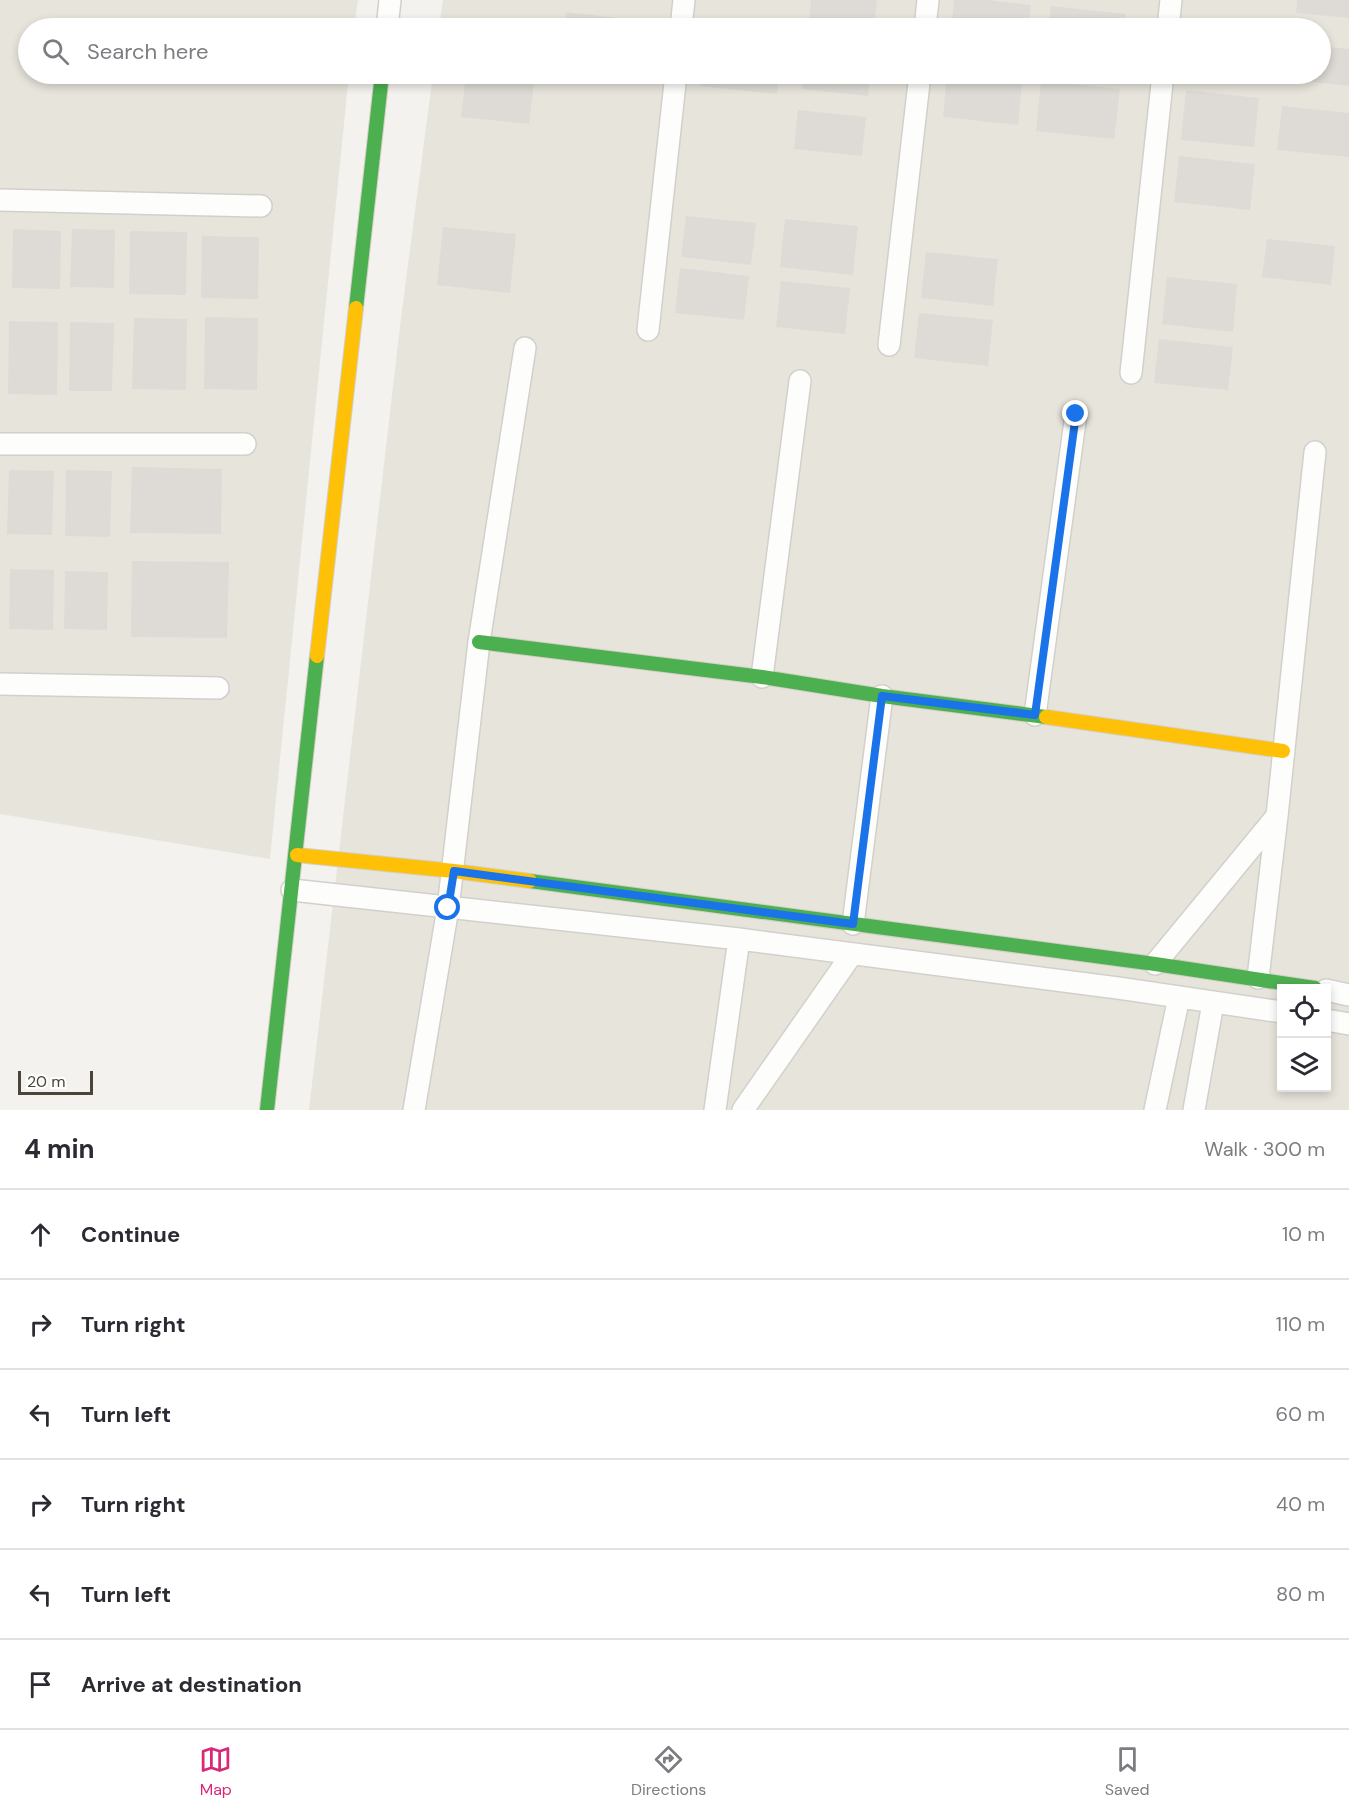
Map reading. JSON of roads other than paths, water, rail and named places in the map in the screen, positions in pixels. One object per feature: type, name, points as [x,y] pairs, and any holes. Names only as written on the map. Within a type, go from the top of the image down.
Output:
[{"type":"street","points":[[388,18],[390,0]]},
{"type":"street","points":[[682,18],[684,0]]},
{"type":"street","points":[[926,18],[928,0]]},
{"type":"street","points":[[1169,18],[1171,0]]},
{"type":"street","points":[[267,1110],[381,84]]},
{"type":"street","points":[[648,330],[675,84]]},
{"type":"street","points":[[889,345],[919,84]]},
{"type":"street","points":[[1131,373],[1162,84]]},
{"type":"street","points":[[0,200],[261,206]]},
{"type":"street","points":[[414,1110],[454,871],[479,642],[525,348]]},
{"type":"street","points":[[762,677],[800,381]]},
{"type":"street","points":[[1035,715],[1076,414]]},
{"type":"street","points":[[0,444],[245,444]]},
{"type":"street","points":[[1257,978],[1277,816],[1315,452]]},
{"type":"street","points":[[479,642],[762,677],[882,696],[1035,715],[1283,751]]},
{"type":"street","points":[[0,684],[218,688]]},
{"type":"street","points":[[853,924],[882,696]]},
{"type":"street","points":[[1155,964],[1277,816]]},
{"type":"street","points":[[297,855],[454,871],[1292,984]]},
{"type":"street","points":[[292,890],[739,939],[1213,1003],[1254,1006],[1277,1011]]},
{"type":"street","points":[[715,1110],[739,939]]},
{"type":"street","points":[[743,1110],[852,954]]},
{"type":"street","points":[[1331,991],[1349,994]]},
{"type":"street","points":[[1155,1110],[1179,997]]},
{"type":"street","points":[[1194,1110],[1213,1003]]},
{"type":"street","points":[[1331,1021],[1349,1024]]}]
